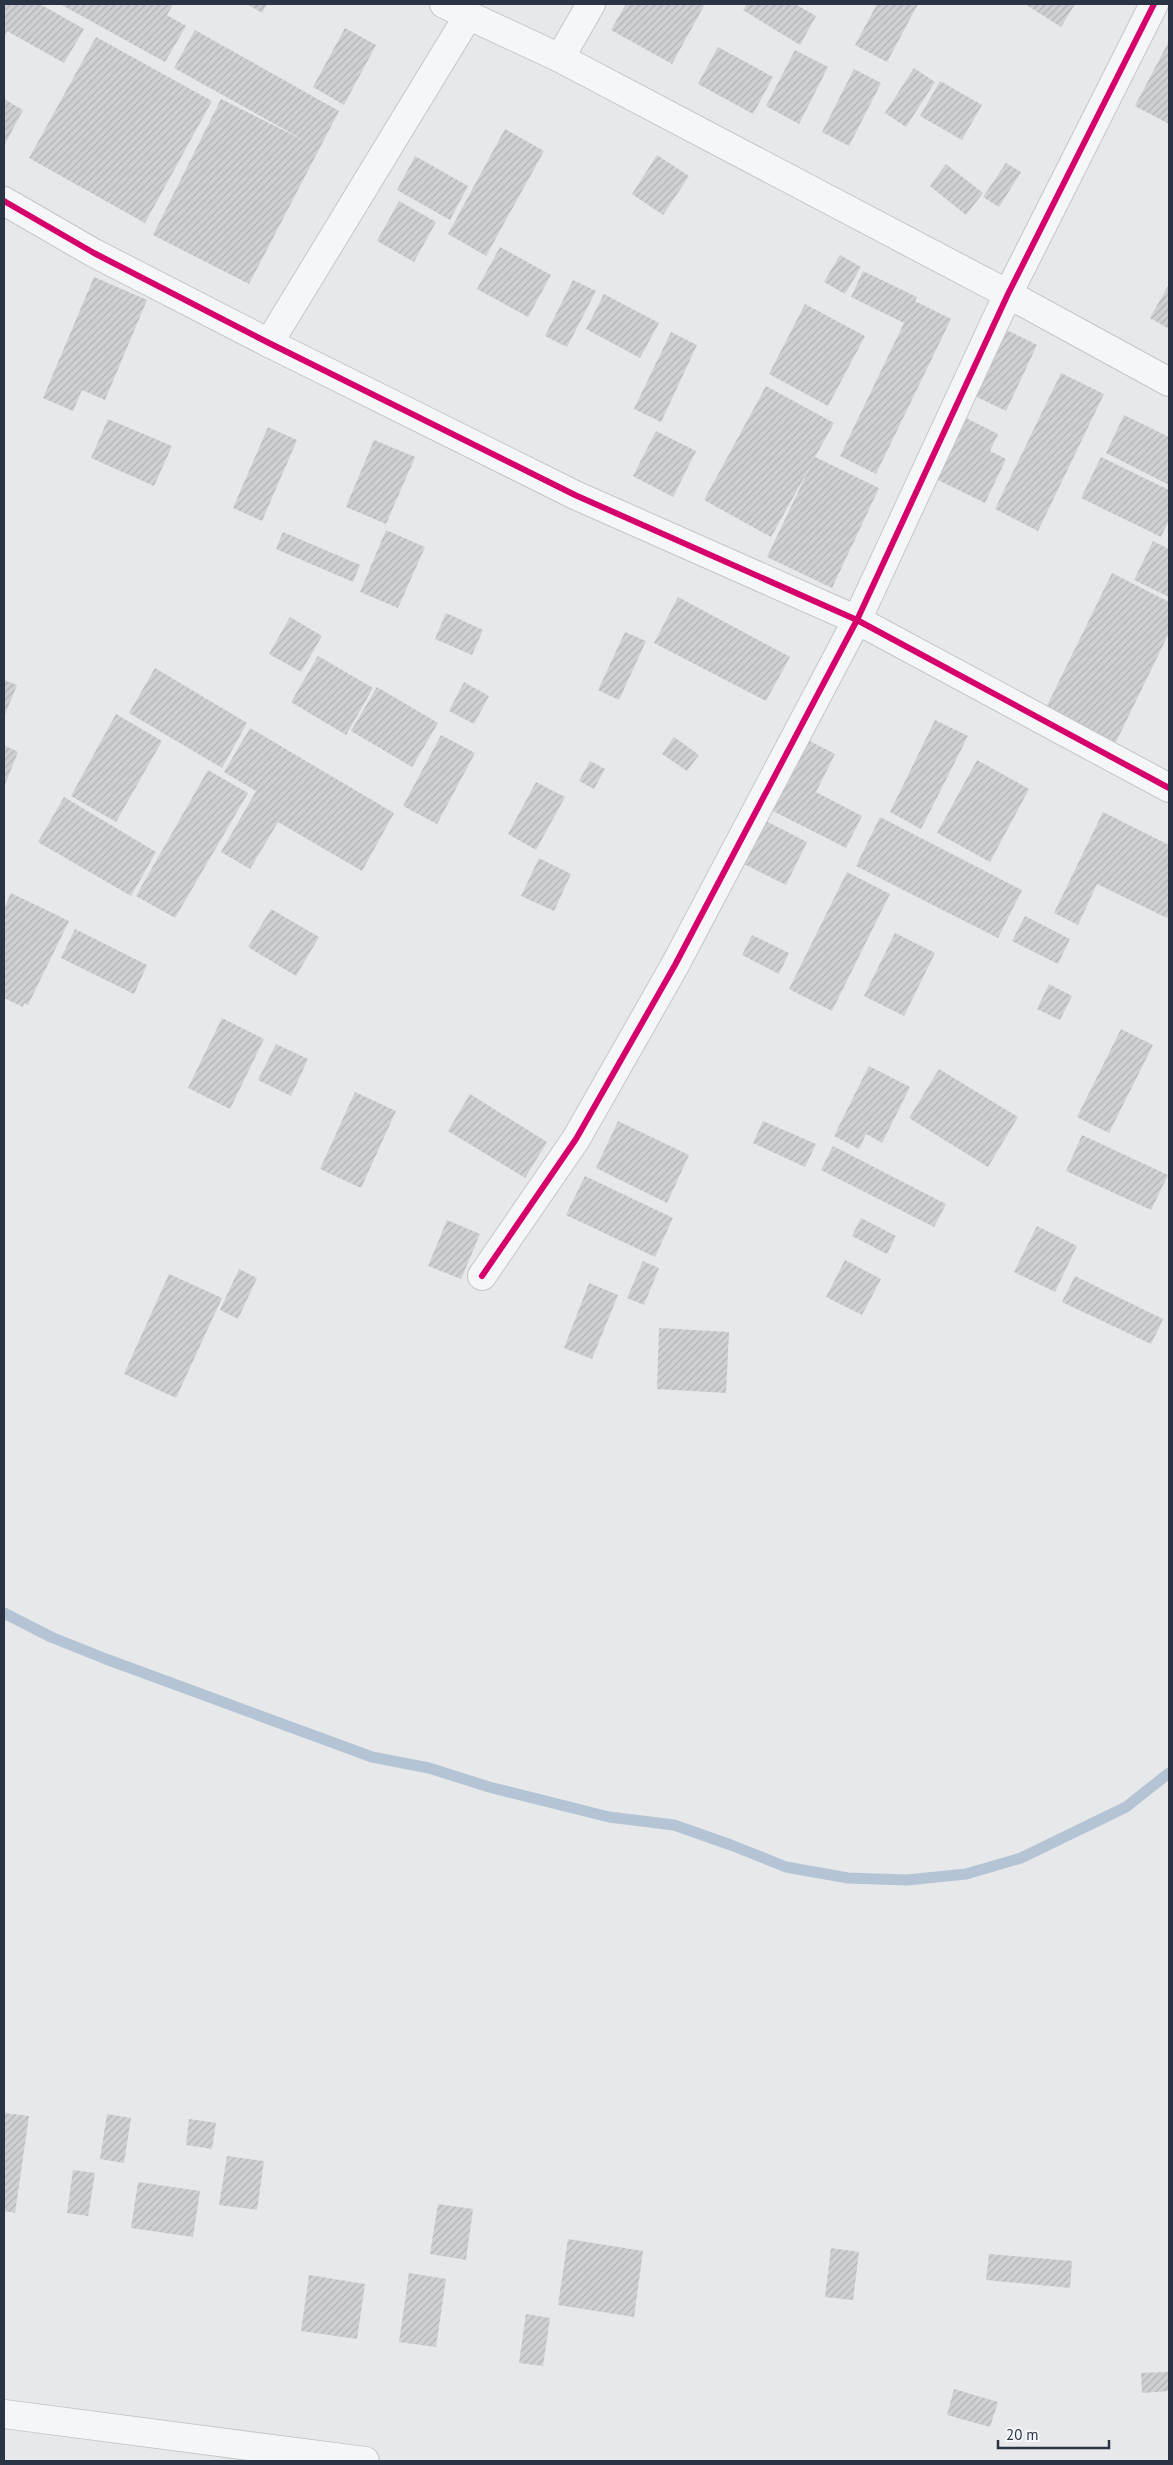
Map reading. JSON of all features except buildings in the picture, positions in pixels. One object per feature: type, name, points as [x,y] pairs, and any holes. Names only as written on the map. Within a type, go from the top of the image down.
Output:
[{"type":"street","points":[[444,4],[560,58],[1008,294],[1169,382]]},
{"type":"street","points":[[560,58],[591,4]]},
{"type":"street","points":[[482,1276],[576,1139],[675,965],[858,620],[1008,294],[1154,4]]},
{"type":"street","points":[[269,343],[468,16]]},
{"type":"street","points":[[4,200],[94,253],[269,343],[574,495],[858,620],[1169,788]]},
{"type":"street","points":[[4,2414],[365,2461]]},
{"type":"waterway","points":[[4,1613],[51,1637],[106,1659],[372,1757],[429,1768],[489,1787],[609,1817],[674,1825],[786,1867],[848,1878],[907,1880],[966,1874],[1021,1858],[1126,1807],[1169,1773]]},
{"type":"cycle path","points":[[482,1276],[576,1139],[675,965],[857,620],[1008,294],[1154,4]]},
{"type":"cycle path","points":[[4,201],[94,253],[269,343],[575,495],[857,620],[1169,788]]}]
